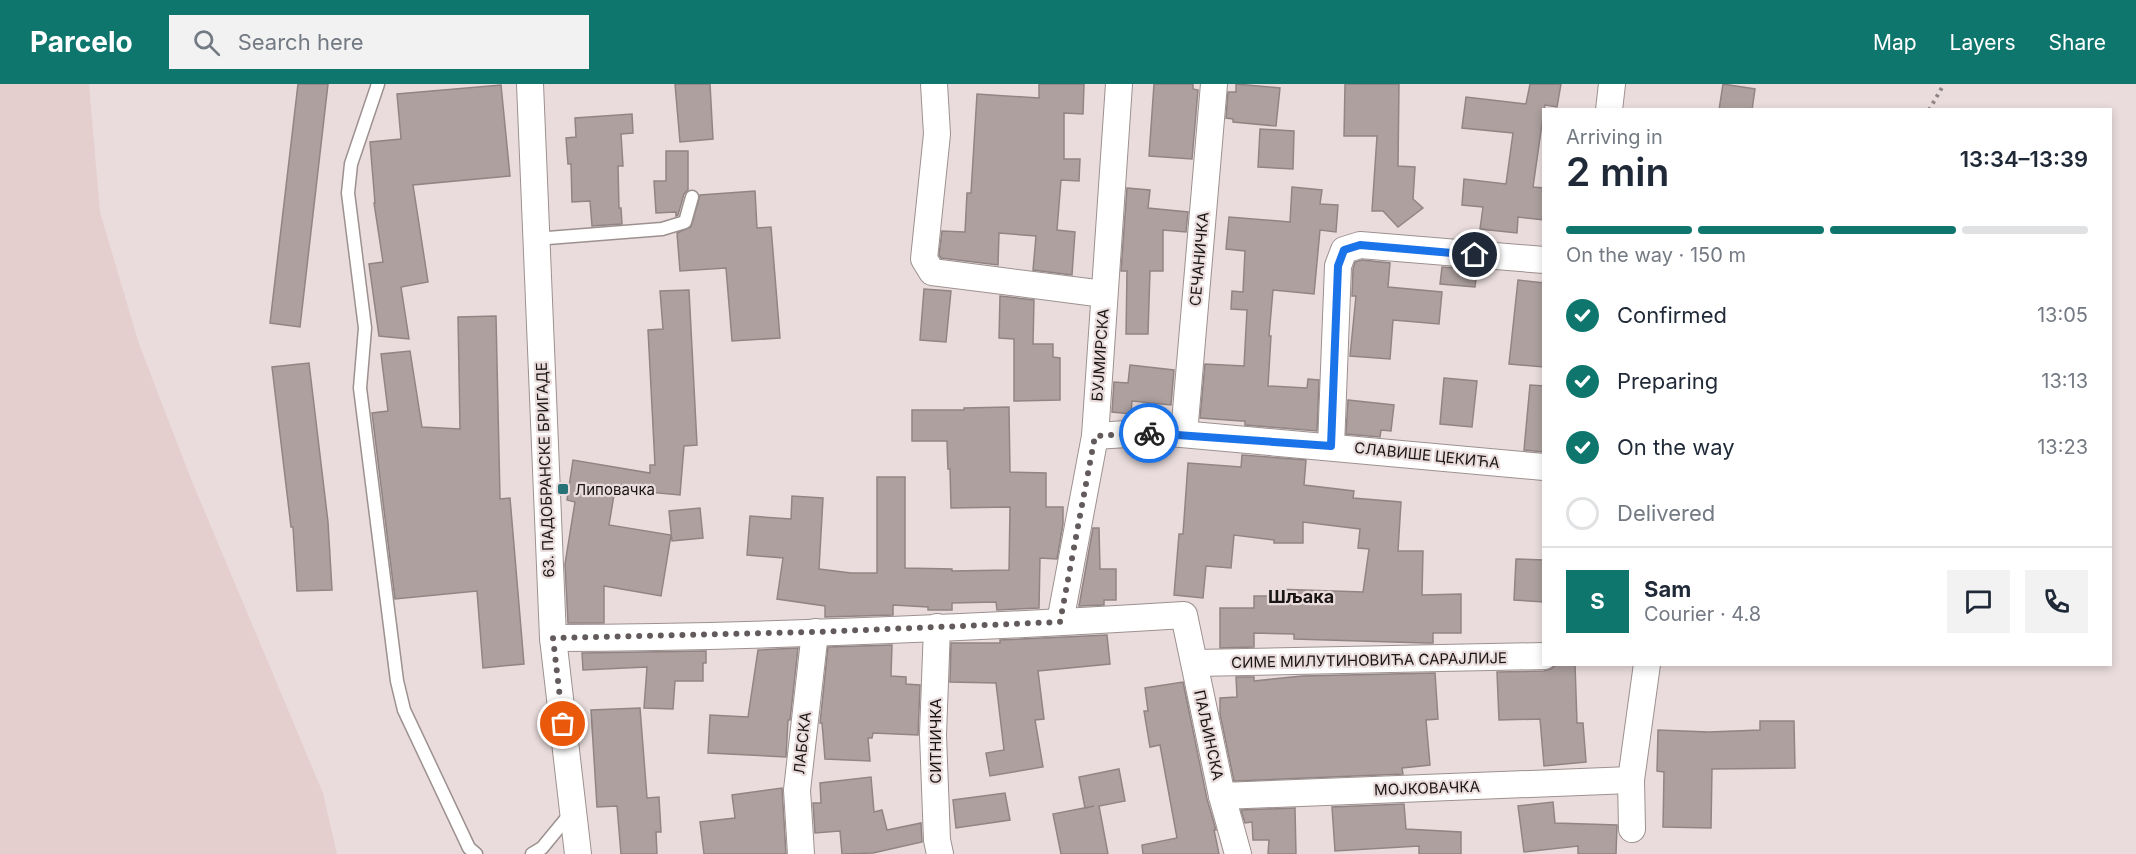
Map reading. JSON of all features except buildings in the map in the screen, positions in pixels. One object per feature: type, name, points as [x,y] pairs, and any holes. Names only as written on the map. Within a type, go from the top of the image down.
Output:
[{"type":"street","name":"63. ПАДОБРАНСКЕ БРИГАДЕ","points":[[530,84],[553,638],[578,854]]},
{"type":"street","points":[[934,84],[937,134],[924,259],[932,272],[1104,294]]},
{"type":"street","name":"БУЈМИРСКА","points":[[1060,622],[1095,436],[1119,84]]},
{"type":"street","name":"СЕЧАНИЧКА","points":[[1184,434],[1214,84]]},
{"type":"street","points":[[1609,108],[1612,84]]},
{"type":"street","points":[[1331,446],[1338,266],[1344,250],[1360,245],[1542,260]]},
{"type":"street","name":"СЛАВИШЕ ЦЕКИЋА","points":[[1095,436],[1159,432],[1542,467]]},
{"type":"street","name":"ПАЉИНСКА","points":[[1060,622],[1184,615],[1222,796],[1238,854]]},
{"type":"street","points":[[553,638],[815,632],[1060,622]]},
{"type":"street","name":"СИТНИЧКА","points":[[937,627],[933,735],[937,840],[940,854]]},
{"type":"street","name":"ЛАБСКА","points":[[801,854],[797,790],[815,632]]},
{"type":"street","name":"СИМЕ МИЛУТИНОВИЋА САРАЈЛИЈЕ","points":[[1194,663],[1542,657]]},
{"type":"street","points":[[1632,829],[1631,780],[1647,666]]},
{"type":"street","name":"МОЈКОВАЧКА","points":[[1222,796],[1631,780]]},
{"type":"lane","points":[[378,84],[351,164],[348,193],[365,328],[360,388],[382,564],[397,681],[404,710],[469,848],[476,854]]},
{"type":"lane","points":[[535,239],[662,229],[685,222],[692,197]]},
{"type":"lane","points":[[532,854],[542,848],[573,810]]},
{"type":"path","points":[[1930,108],[1944,84]]},
{"type":"shaded area","points":[[0,84],[89,84],[100,212],[139,344],[191,479],[323,793],[337,854],[0,854]]},
{"type":"way so far","points":[[563,724],[553,638],[815,632],[1060,622],[1095,436],[1149,433]]},
{"type":"place","name":"Липовачка","points":[[563,489]]},
{"type":"district","name":"Шљака","points":[[1301,596]]},
{"type":"route","points":[[1149,433],[1331,446],[1338,266],[1344,250],[1360,245],[1475,255]]}]
